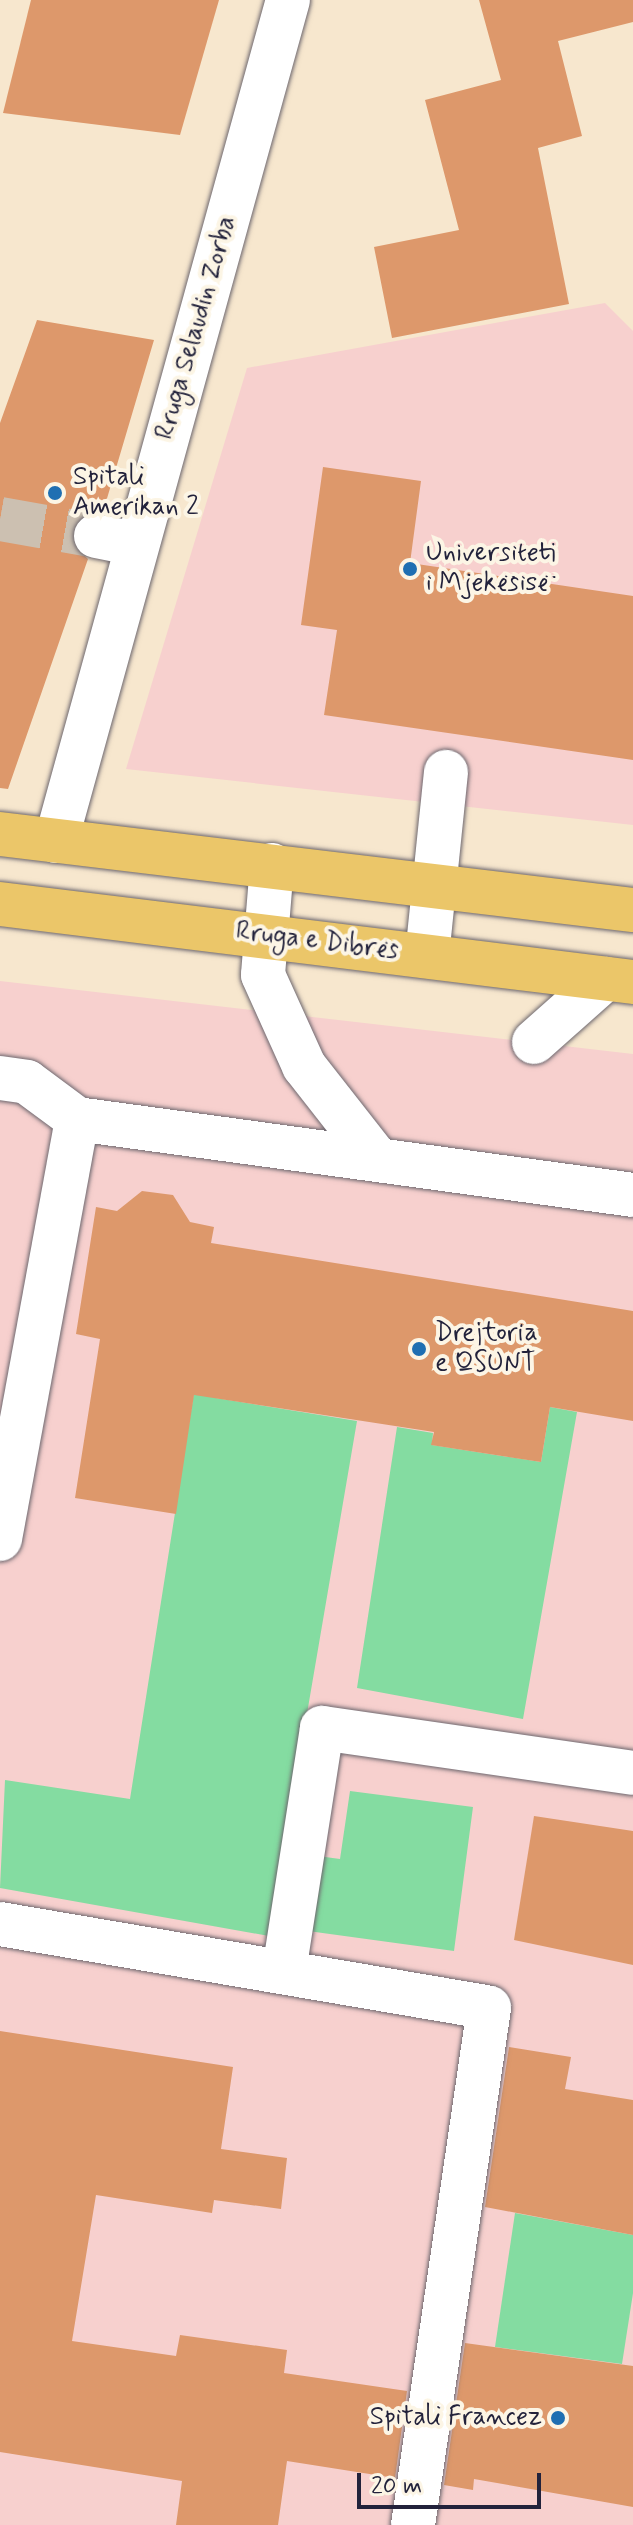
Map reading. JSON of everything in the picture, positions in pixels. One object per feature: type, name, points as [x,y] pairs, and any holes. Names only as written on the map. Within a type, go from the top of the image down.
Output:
[{"type":"main road","points":[[0,834],[633,910]]},
{"type":"main road","name":"Rruga e Dibrës","points":[[0,904],[619,980]]},
{"type":"street","name":"Rruga Selaudin Zorba","points":[[56,841],[116,540],[288,0]]},
{"type":"street","points":[[427,956],[446,772]]},
{"type":"street","points":[[272,865],[263,975],[304,1066],[377,1159]]},
{"type":"street","points":[[534,1042],[619,980]]},
{"type":"street","points":[[0,1078],[27,1082],[77,1119],[633,1195]]},
{"type":"street","points":[[0,1539],[77,1119]]},
{"type":"street","points":[[284,1971],[322,1728],[633,1773]]},
{"type":"street","points":[[0,1924],[489,2008],[413,2525]]},
{"type":"shaded area","name":"Universiteti i Mjekësisë","points":[[605,303],[633,331],[633,825],[126,769],[247,368]]},
{"type":"shaded area","points":[[0,981],[633,1054],[633,2525],[0,2525]]},
{"type":"green space","points":[[200,1354],[216,1398],[357,1421],[269,1936],[0,1888],[5,1780],[130,1799]]},
{"type":"green space","points":[[550,1407],[577,1412],[523,1719],[357,1688],[397,1427],[433,1433],[432,1445],[541,1462]]},
{"type":"green space","points":[[350,1791],[473,1807],[454,1951],[308,1931],[318,1856],[340,1859]]},
{"type":"green space","points":[[515,2213],[633,2235],[633,2293],[622,2364],[495,2347]]},
{"type":"building","points":[[31,0],[219,0],[180,135],[3,113]]},
{"type":"building","points":[[479,0],[633,0],[633,22],[558,41],[582,136],[538,148],[569,304],[392,338],[374,247],[459,230],[425,100],[501,80]]},
{"type":"building","name":"Spitali Amerikan 2","points":[[37,320],[154,340],[103,512],[87,513],[72,530],[73,545],[88,559],[8,789],[0,788],[0,423]]},
{"type":"building","name":"Universiteti i Mjekësisë","points":[[323,467],[421,481],[410,563],[633,596],[633,760],[324,715],[337,630],[301,625]]},
{"type":"building","points":[[142,1191],[173,1195],[190,1222],[214,1227],[211,1243],[633,1311],[633,1421],[550,1407],[541,1462],[431,1445],[434,1432],[194,1395],[176,1514],[75,1498],[100,1339],[76,1334],[96,1207],[117,1211]]},
{"type":"building","points":[[534,1816],[633,1831],[633,1965],[514,1940]]},
{"type":"building","points":[[0,2031],[233,2067],[221,2149],[287,2158],[281,2209],[214,2200],[212,2213],[96,2195],[72,2341],[176,2356],[180,2335],[287,2350],[284,2373],[407,2391],[395,2478],[287,2461],[278,2525],[176,2525],[182,2481],[0,2452]]},
{"type":"building","points":[[509,2047],[571,2057],[565,2089],[633,2100],[633,2235],[485,2207]]},
{"type":"building","name":"Spitali Francez","points":[[465,2343],[633,2366],[633,2507],[474,2479],[473,2490],[444,2485]]},
{"type":"tunnel","points":[[0,519],[96,536]]},
{"type":"place","name":"Spitali Amerikan 2","points":[[55,493]]},
{"type":"place","name":"Universiteti i Mjekësisë","points":[[410,569]]},
{"type":"place","name":"Drejtoria e QSUNT","points":[[419,1349]]},
{"type":"place","name":"Spitali Francez","points":[[558,2418]]}]
